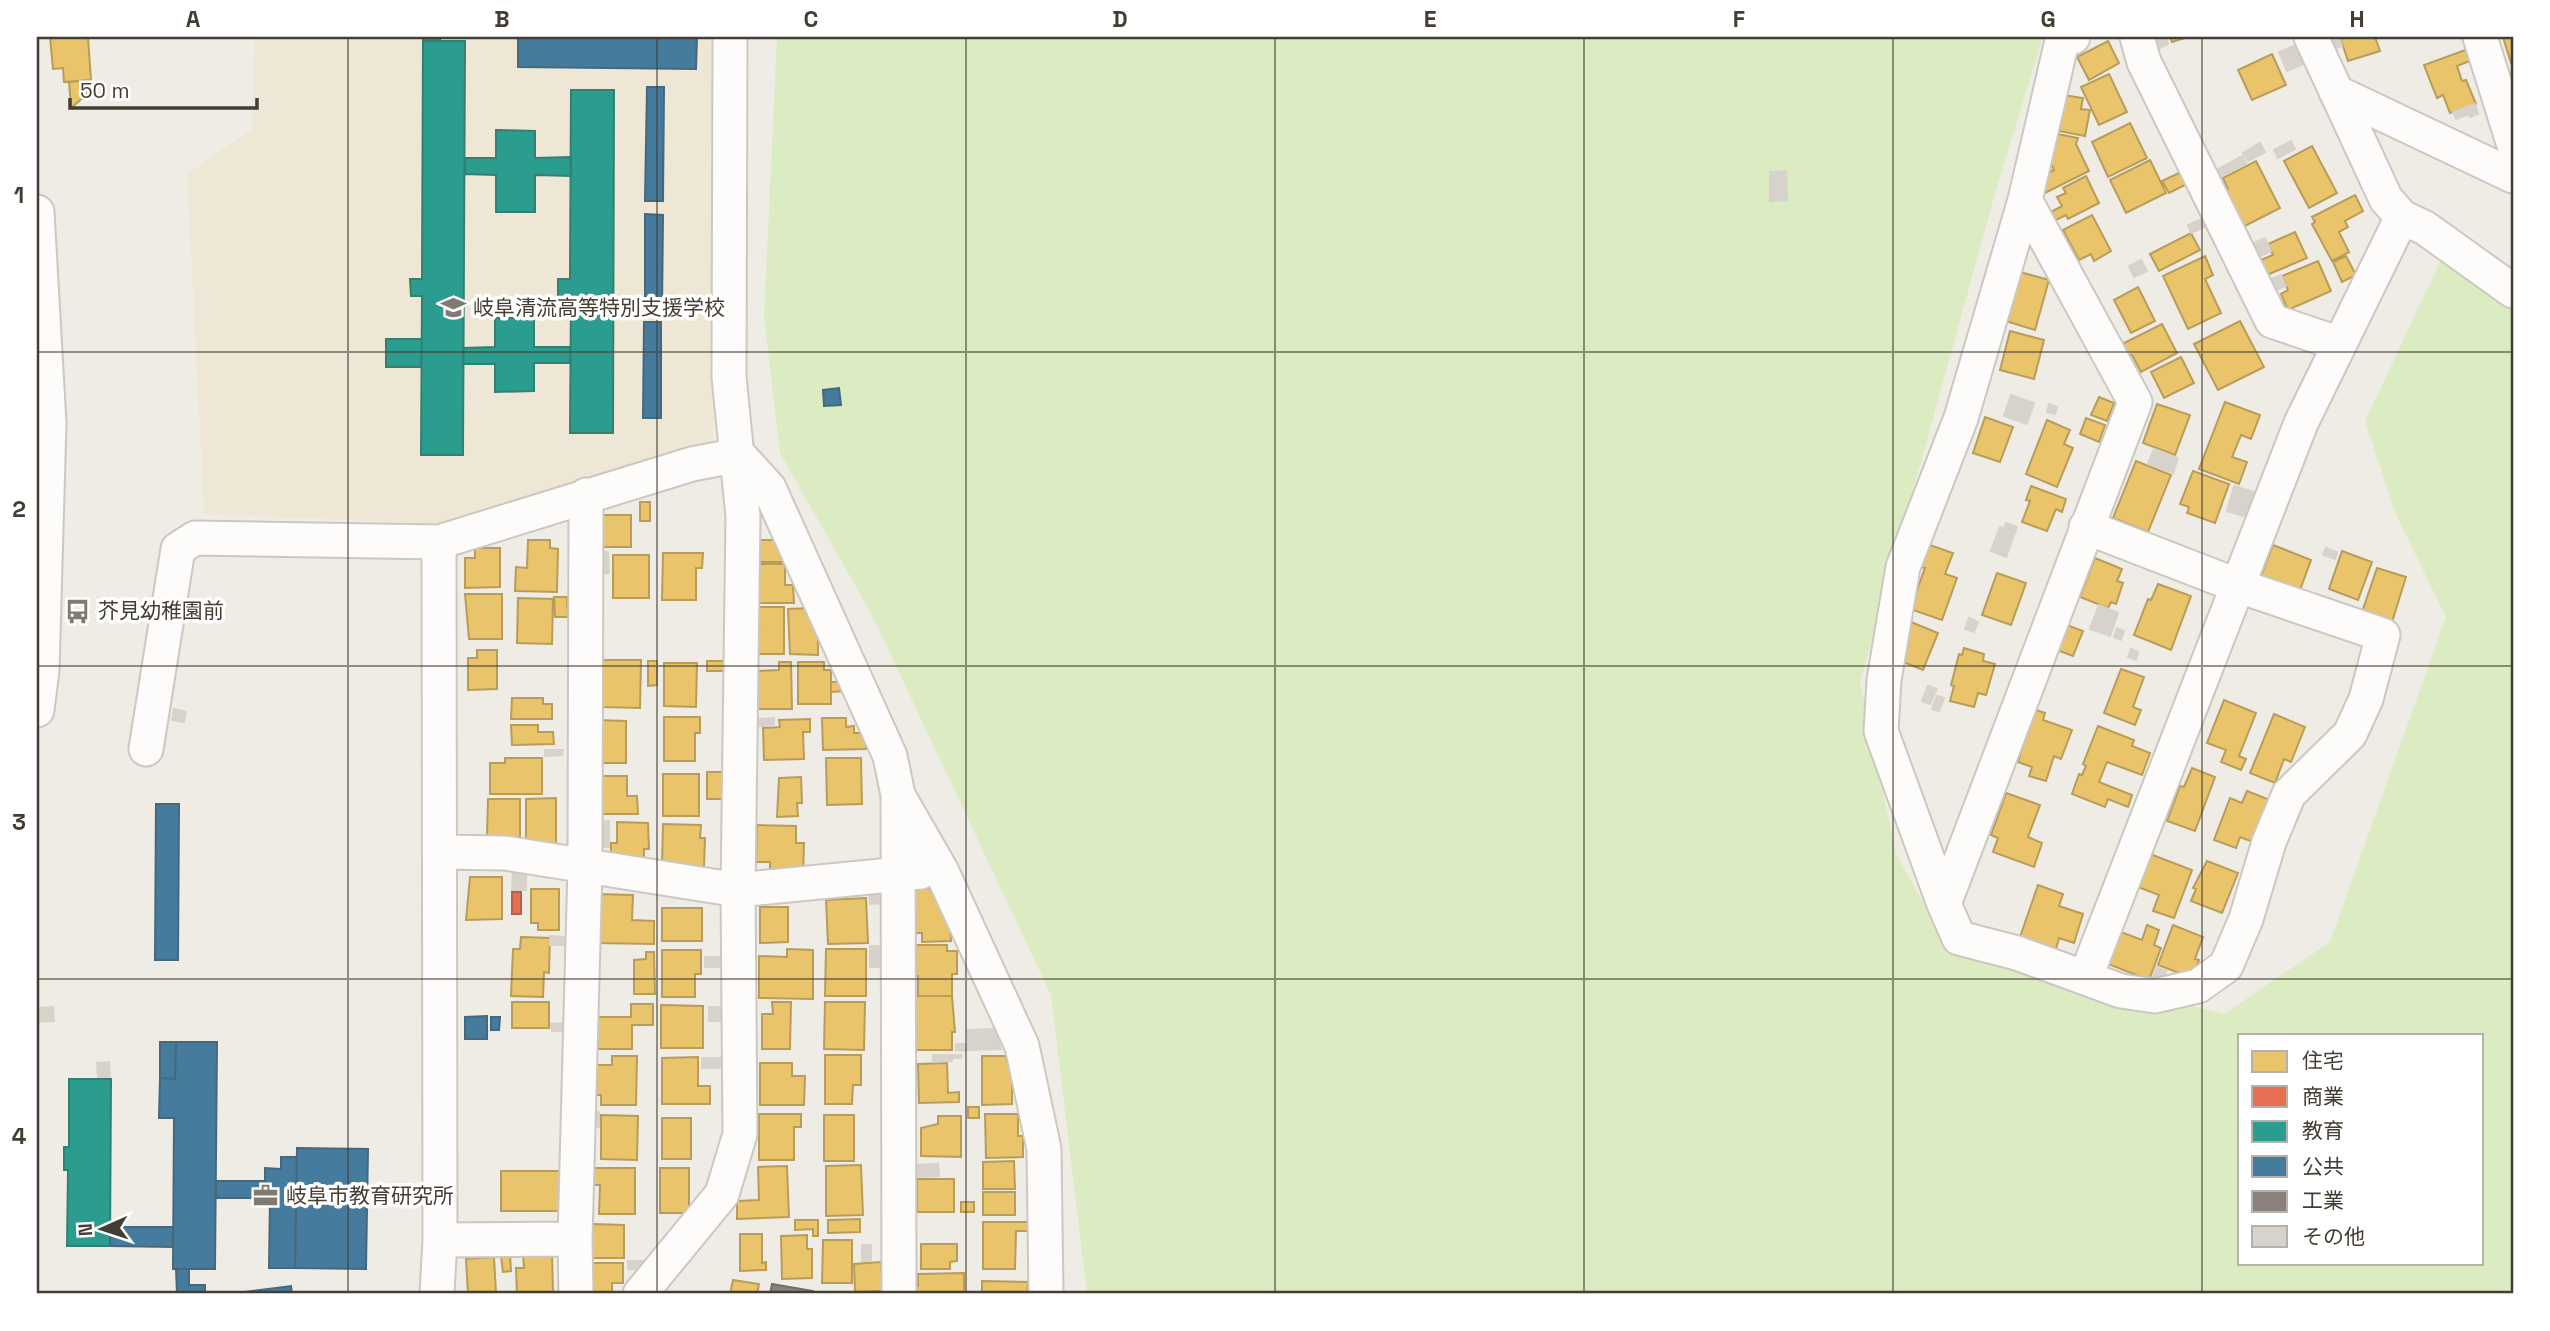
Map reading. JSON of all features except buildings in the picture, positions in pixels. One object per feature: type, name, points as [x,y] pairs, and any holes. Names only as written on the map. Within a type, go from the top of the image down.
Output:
[{"type":"street","points":[[640,1294],[722,1194],[740,1134],[738,890],[743,516],[739,454],[729,377],[730,37]]},
{"type":"street","points":[[2073,37],[2062,41],[2025,200],[1961,418],[1903,567],[1884,680],[1881,731],[1959,938],[2017,953],[2122,991],[2155,996],[2198,986],[2225,967],[2246,919],[2269,842],[2289,794],[2350,734],[2366,699],[2383,635],[2236,585],[2085,527]]},
{"type":"street","points":[[2137,37],[2144,62],[2272,321],[2340,344]]},
{"type":"street","points":[[2311,37],[2386,199],[2402,217],[2425,228],[2513,291]]},
{"type":"street","points":[[2480,37],[2513,142]]},
{"type":"street","points":[[2336,92],[2513,176]]},
{"type":"street","points":[[1944,904],[2085,527],[2135,402],[2025,200]]},
{"type":"street","points":[[37,212],[49,423],[42,670],[37,710]]},
{"type":"street","points":[[2086,976],[2236,585],[2301,424],[2402,217]]},
{"type":"street","points":[[146,749],[178,549],[195,538],[439,541],[692,464],[739,454]]},
{"type":"street","points":[[739,454],[769,488],[890,756],[898,795],[899,1294]]},
{"type":"street","points":[[576,1294],[584,867],[586,495]]},
{"type":"street","points":[[437,1294],[440,1240],[439,541]]},
{"type":"street","points":[[898,795],[941,870],[1022,1046],[1035,1094],[1044,1149],[1046,1294]]},
{"type":"street","points":[[440,852],[505,853],[738,890],[941,870]]},
{"type":"street","points":[[440,1240],[575,1239]]},
{"type":"shaded area","name":"岐阜清流高等特別支援学校","points":[[255,37],[714,37],[713,441],[443,524],[204,514],[187,174],[252,129]]},
{"type":"green space","points":[[777,37],[2043,37],[1998,183],[1860,682],[1896,854],[1947,944],[2224,1014],[2330,942],[2446,617],[2396,515],[2365,421],[2441,260],[2513,272],[2513,1294],[1087,1294],[1051,995],[872,615],[780,453],[764,317]]},
{"type":"place","name":"岐阜清流高等特別支援学校","points":[[453,308]]},
{"type":"place","name":"芥見幼稚園前","points":[[78,611]]},
{"type":"place","name":"岐阜市教育研究所","points":[[266,1196]]}]
